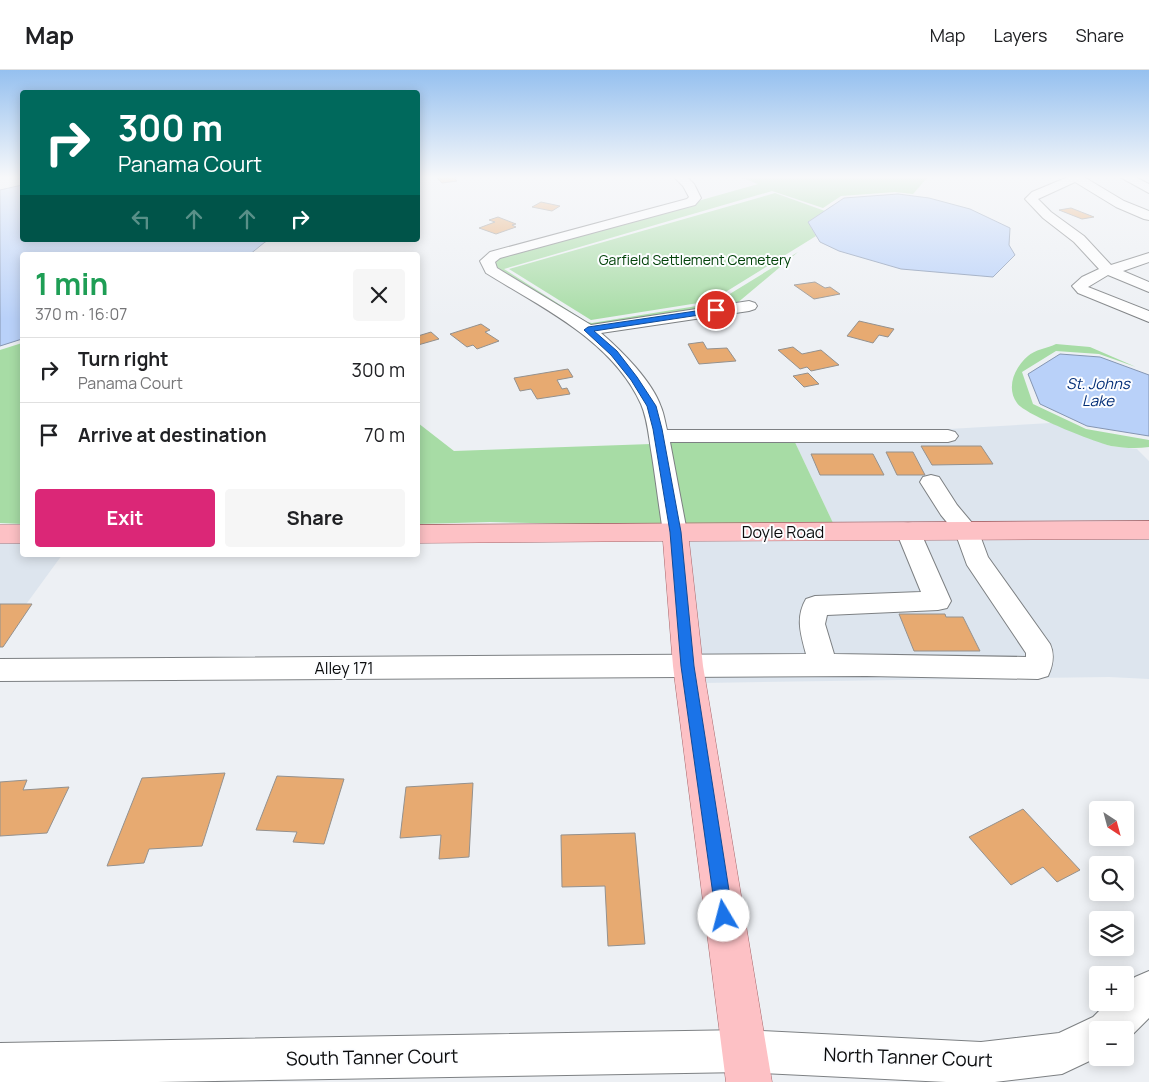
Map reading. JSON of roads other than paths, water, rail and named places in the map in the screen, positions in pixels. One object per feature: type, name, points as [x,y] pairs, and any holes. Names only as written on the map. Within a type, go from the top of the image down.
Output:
[{"type":"main road","name":"Doyle Road","points":[[420,534],[966,530],[1148,531]]},
{"type":"main road","points":[[675,532],[688,666],[747,1066]]},
{"type":"main road","points":[[0,534],[20,534]]},
{"type":"street","points":[[609,224],[495,255],[487,261],[491,270],[588,330],[614,353],[634,379],[651,406],[659,436],[675,532]]},
{"type":"street","points":[[1059,224],[1079,239],[1108,270],[1149,287]]},
{"type":"street","points":[[1148,259],[1108,270],[1080,286],[1084,290],[1149,317]]},
{"type":"street","points":[[588,330],[749,306]]},
{"type":"street","points":[[659,436],[948,436]]},
{"type":"street","points":[[931,482],[949,510],[966,530]]},
{"type":"street","name":"Alley 171","points":[[0,670],[823,665],[1038,668],[1040,652],[976,559],[966,530]]},
{"type":"street","points":[[823,665],[812,624],[815,606],[938,601],[908,531]]},
{"type":"street","points":[[1117,1021],[1149,991]]},
{"type":"street","name":"North Tanner Court","points":[[747,1066],[980,1063],[1062,1053],[1089,1040]]},
{"type":"street","name":"South Tanner Court","points":[[0,1064],[747,1066]]},
{"type":"water","points":[[0,224],[20,224],[20,242],[265,242],[253,252],[20,252],[20,340],[0,346]]},
{"type":"water","points":[[809,224],[1002,224],[1010,228],[1009,245],[1015,255],[993,277],[901,269],[839,251],[820,242]]},
{"type":"water","name":"St. Johns Lake","points":[[1060,354],[1100,357],[1149,375],[1149,436],[1087,426],[1040,404],[1028,374]]},
{"type":"park label","name":"Garfield Settlement Cemetery","points":[[695,260]]}]
